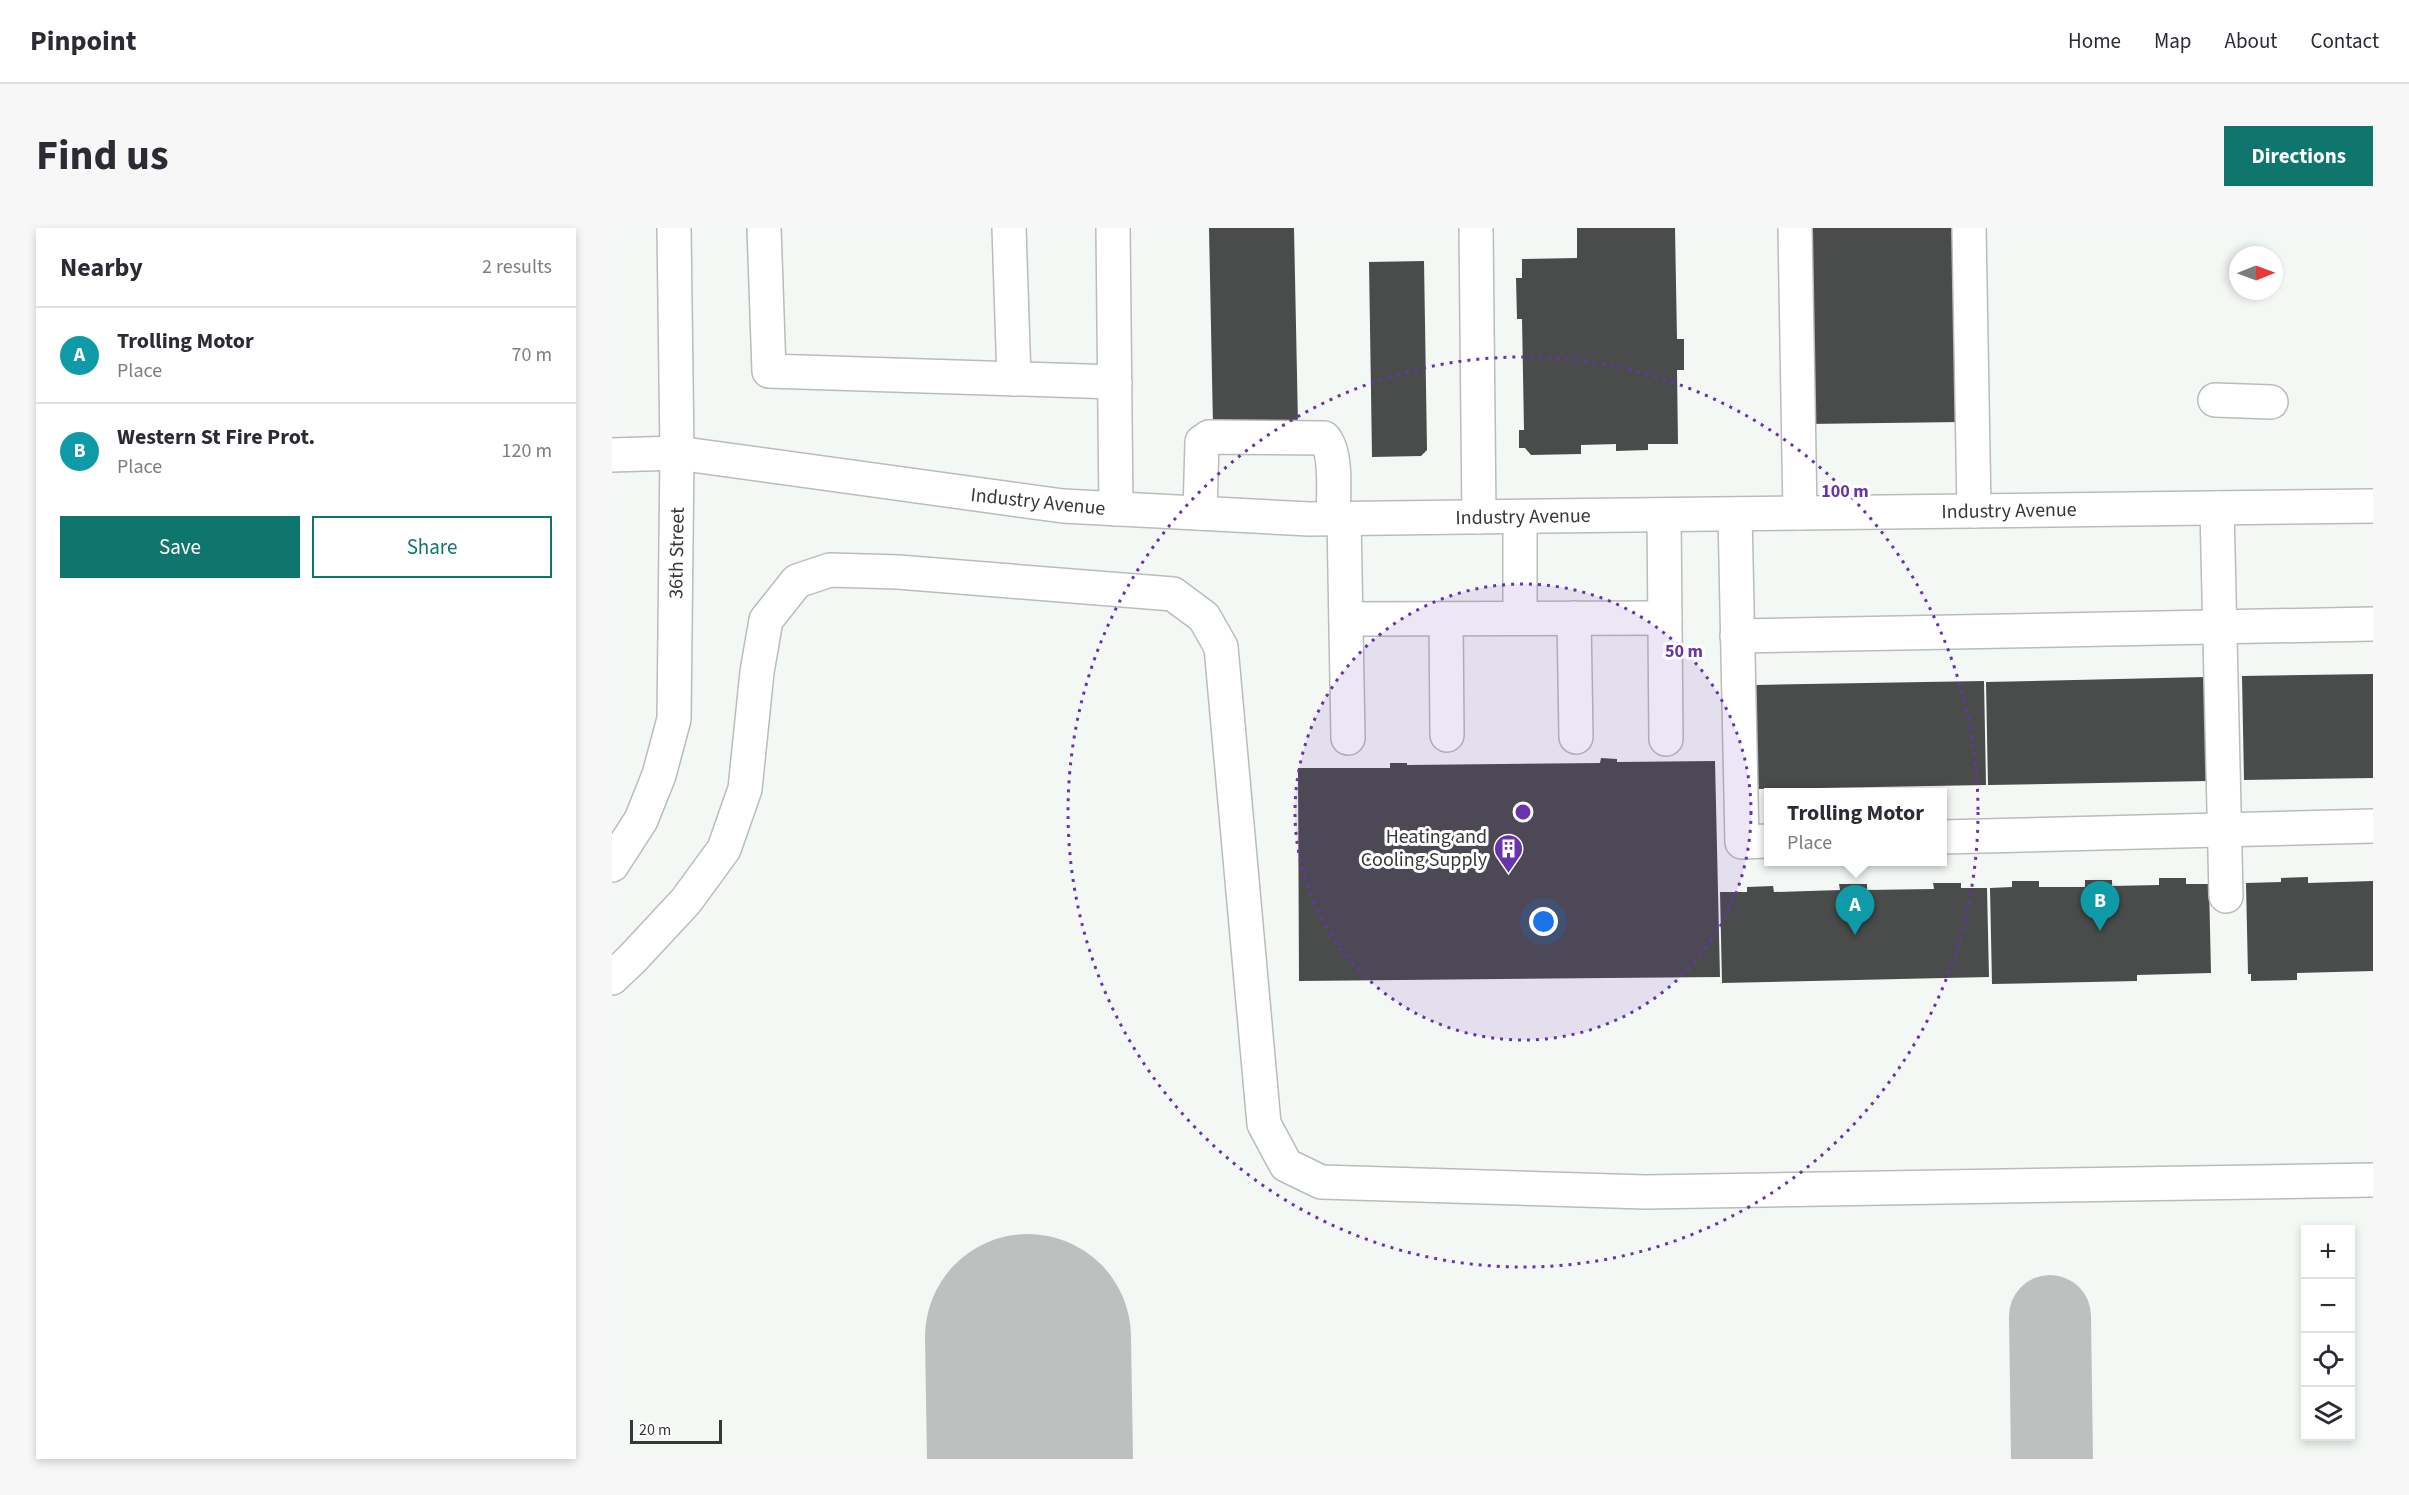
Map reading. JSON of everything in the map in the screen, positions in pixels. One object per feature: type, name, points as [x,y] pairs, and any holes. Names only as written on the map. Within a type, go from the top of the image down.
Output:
[{"type":"street","name":"36th Street","points":[[612,865],[641,820],[659,775],[674,719],[677,453],[674,228]]},
{"type":"street","points":[[764,228],[769,371],[1115,382]]},
{"type":"street","points":[[1009,228],[1014,379]]},
{"type":"street","points":[[1113,228],[1116,509]]},
{"type":"street","points":[[1476,228],[1479,517]]},
{"type":"street","points":[[1795,228],[1800,513]]},
{"type":"street","points":[[1969,228],[1974,511]]},
{"type":"street","points":[[2215,400],[2271,402]]},
{"type":"street","points":[[1200,513],[1202,442],[1209,437],[1324,438],[1330,445],[1339,519],[1346,619],[1348,738]]},
{"type":"street","name":"Industry Avenue","points":[[612,455],[677,453],[1063,506],[1339,519],[2373,506]]},
{"type":"street","points":[[2217,508],[2226,896]]},
{"type":"street","points":[[1664,514],[1666,739]]},
{"type":"street","points":[[1735,514],[1742,842],[1764,841]]},
{"type":"street","points":[[1520,517],[1520,618]]},
{"type":"street","points":[[612,978],[632,960],[686,901],[724,849],[745,789],[757,672],[766,620],[797,581],[830,570],[898,572],[1173,594],[1204,617],[1221,648],[1264,1124],[1287,1165],[1321,1182],[1645,1192],[2373,1180]]},
{"type":"street","points":[[1574,618],[1576,737]]},
{"type":"street","points":[[1346,619],[1665,618]]},
{"type":"street","points":[[1446,619],[1447,735]]},
{"type":"street","points":[[1737,636],[2373,624]]},
{"type":"street","points":[[1947,837],[2373,826]]},
{"type":"building","points":[[1209,228],[1294,228],[1298,424],[1213,426]]},
{"type":"building","points":[[1577,228],[1675,228],[1677,339],[1684,339],[1684,370],[1677,370],[1678,444],[1648,444],[1648,450],[1616,451],[1616,444],[1581,445],[1581,454],[1531,455],[1525,448],[1519,448],[1519,430],[1524,430],[1522,319],[1517,319],[1516,278],[1522,278],[1522,259],[1577,258]]},
{"type":"building","points":[[1804,228],[1959,228],[1961,422],[1807,424]]},
{"type":"building","points":[[1424,261],[1427,450],[1421,456],[1372,457],[1369,262]]},
{"type":"building","points":[[2373,674],[2373,778],[2244,780],[2242,676]]},
{"type":"building","points":[[2205,677],[2207,781],[1988,785],[1986,682]]},
{"type":"building","points":[[1984,681],[1986,785],[1758,789],[1756,685]]},
{"type":"building","name":"Heating and Cooling Supply","points":[[1601,758],[1617,759],[1617,762],[1715,761],[1720,977],[1299,981],[1298,768],[1390,768],[1390,763],[1407,763],[1407,765],[1600,763]]},
{"type":"building","points":[[2308,877],[2308,883],[2373,881],[2373,971],[2297,973],[2297,980],[2251,981],[2251,974],[2248,974],[2246,883],[2281,882],[2281,878]]},
{"type":"building","points":[[2159,878],[2186,878],[2186,884],[2209,884],[2211,973],[2137,975],[2137,981],[1992,984],[1990,888],[2012,887],[2012,881],[2039,881],[2039,887],[2085,887],[2085,880],[2112,880],[2112,886],[2159,885]]},
{"type":"building","points":[[1933,883],[1961,883],[1961,888],[1987,888],[1989,977],[1722,983],[1720,892],[1747,892],[1747,887],[1773,886],[1774,892],[1840,890],[1839,884],[1867,884],[1867,890],[1934,889]]},
{"type":"taxiway","points":[[2050,1316],[2052,1459]]},
{"type":"runway","points":[[1028,1337],[1030,1459]]},
{"type":"place","name":"Heating and Cooling Supply","points":[[1508,874]]},
{"type":"place","name":"Western St Fire Prot.","points":[[2100,931]]},
{"type":"place","name":"Trolling Motor","points":[[1855,935]]}]
